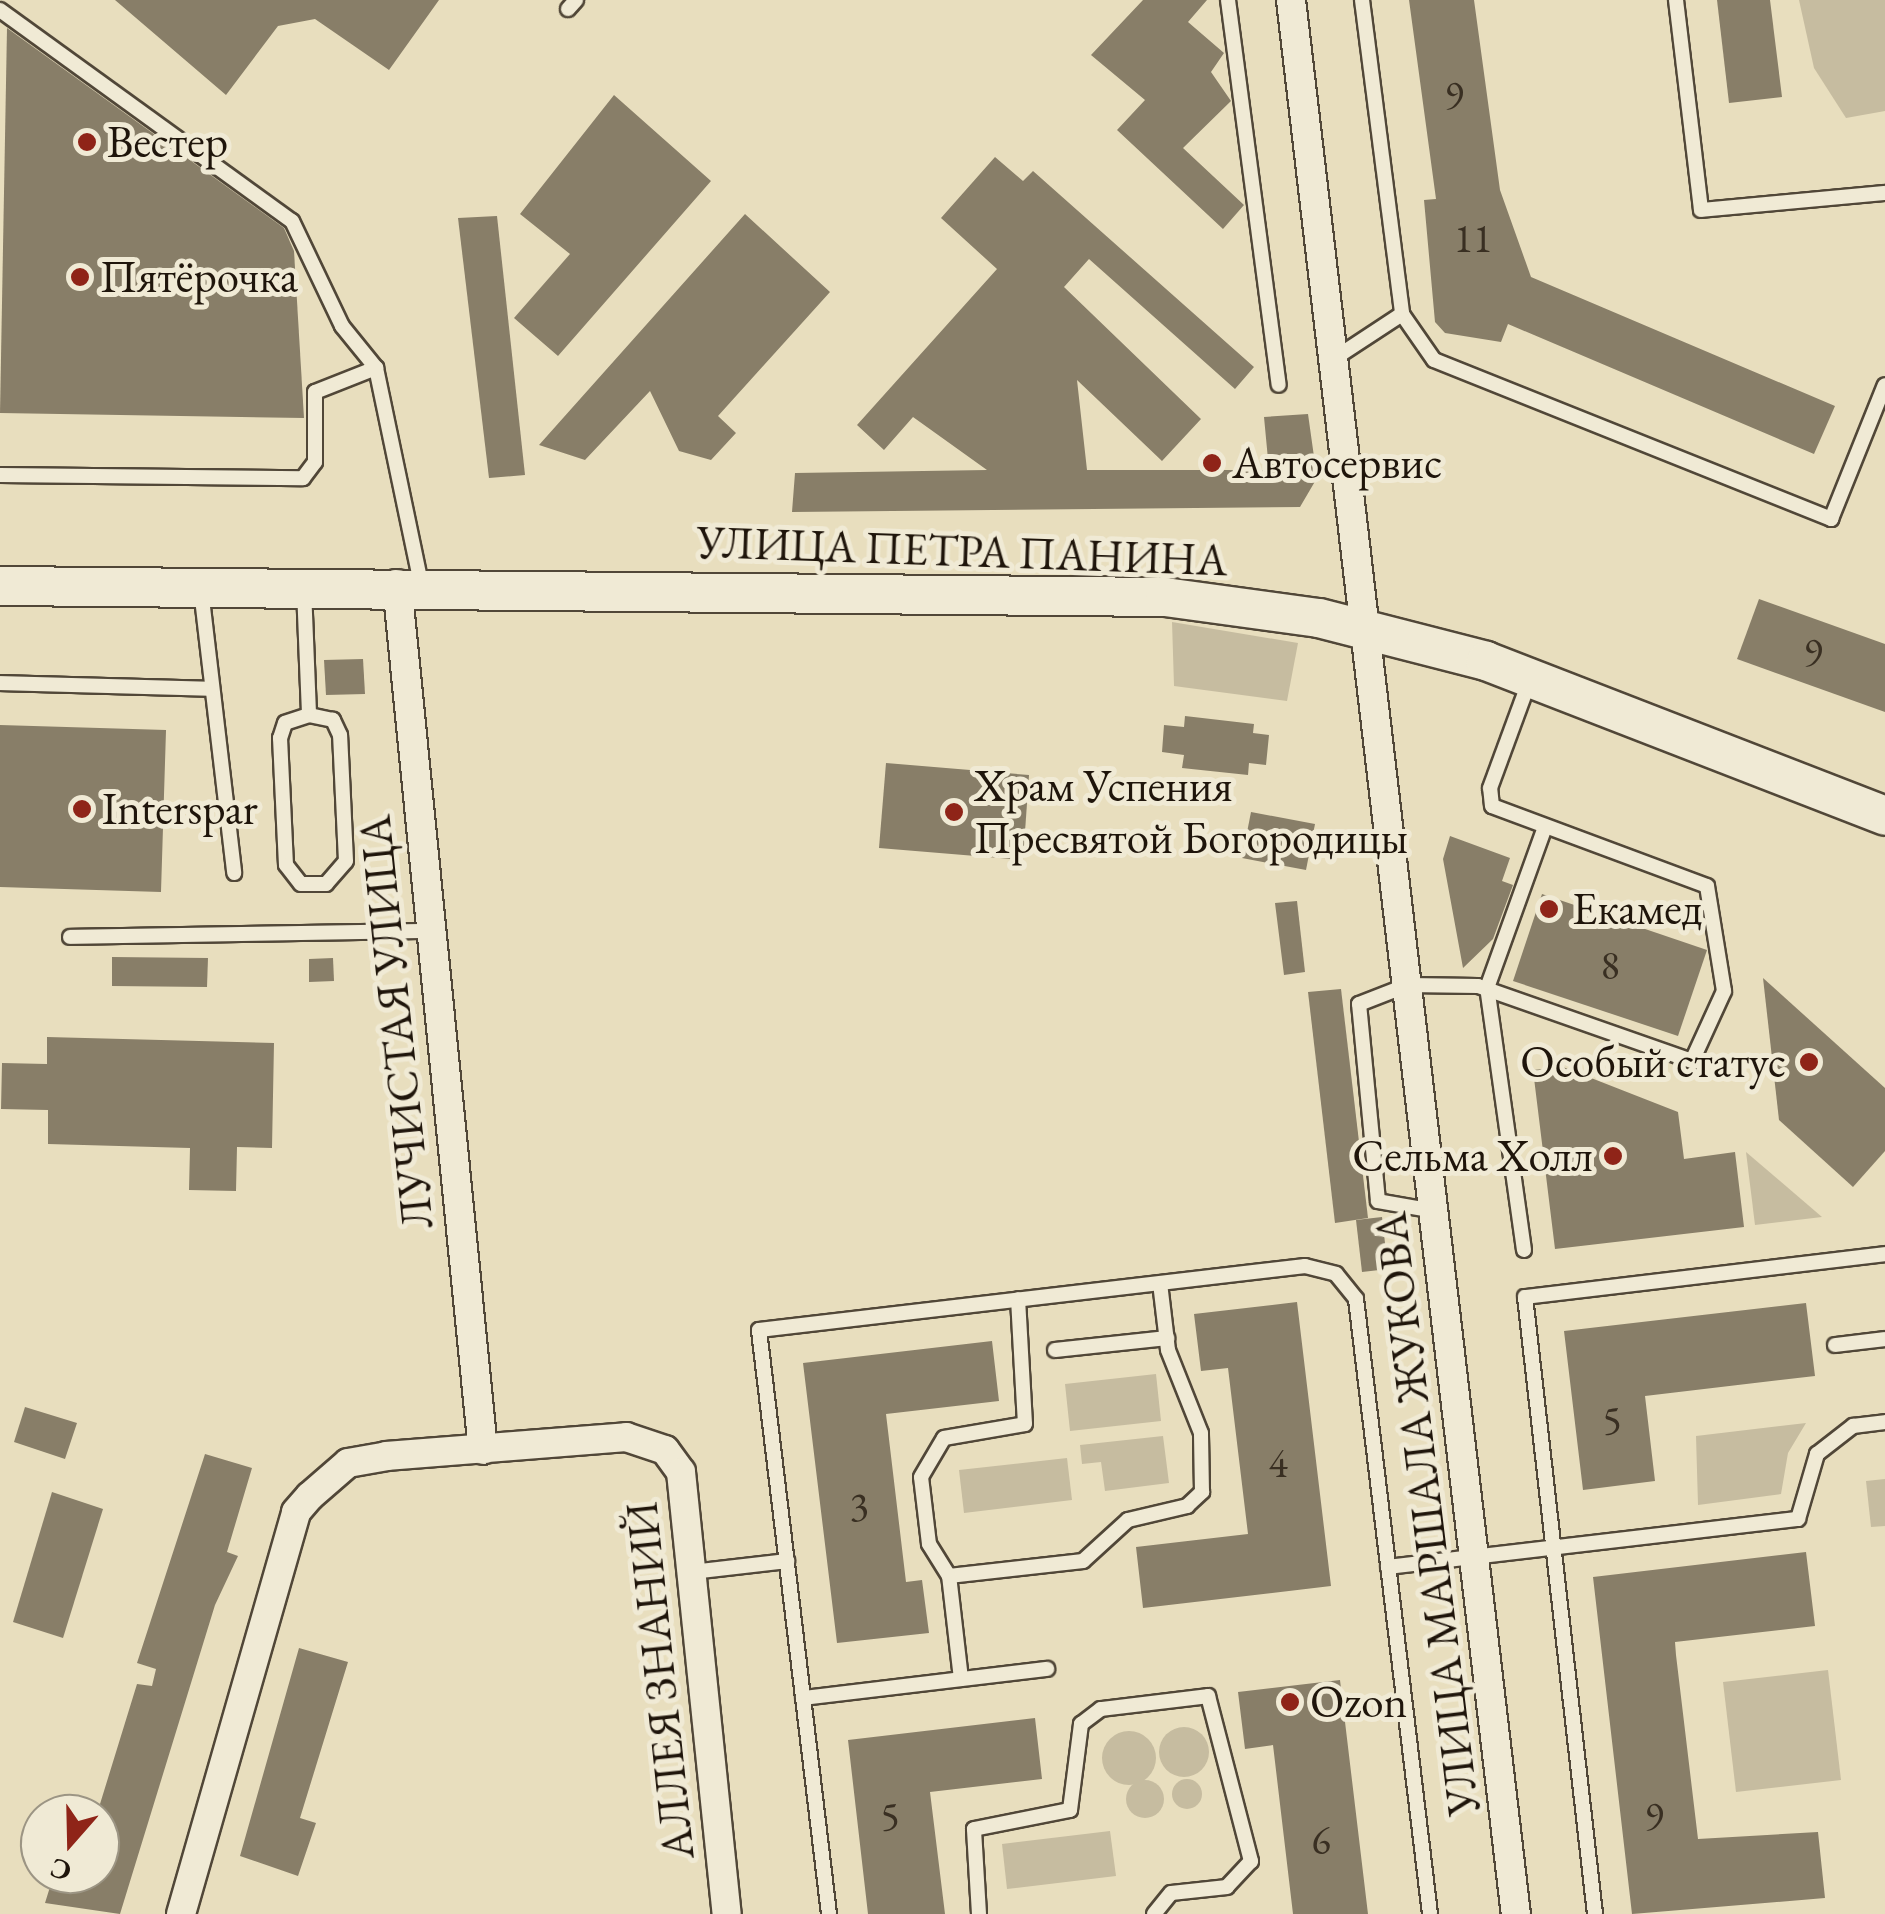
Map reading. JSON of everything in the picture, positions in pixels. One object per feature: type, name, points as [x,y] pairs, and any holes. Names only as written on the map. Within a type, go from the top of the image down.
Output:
[{"type":"main road","name":"УЛИЦА ПЕТРА ПАНИНА","points":[[0,586],[304,588],[409,584],[1165,597],[1366,628],[1530,678],[1885,816]]},
{"type":"street","name":"УЛИЦА МАРШАЛА ЖУКОВА","points":[[1291,0],[1516,1914]]},
{"type":"street","name":"ЛУЧИСТАЯ УЛИЦА","points":[[409,584],[428,932],[484,1450]]},
{"type":"street","name":"АЛЛЕЯ ЗНАНИЙ","points":[[181,1914],[296,1512],[348,1463],[626,1437],[664,1450],[681,1472],[727,1914]]},
{"type":"lane","points":[[1228,0],[1279,384]]},
{"type":"lane","points":[[1362,0],[1402,314],[1434,360],[1831,519],[1885,384]]},
{"type":"lane","points":[[1676,0],[1701,210],[1885,193]]},
{"type":"lane","points":[[0,10],[292,221],[342,326],[376,368],[409,584]]},
{"type":"lane","points":[[1332,360],[1402,314]]},
{"type":"lane","points":[[0,475],[303,478],[315,462],[315,392],[376,368]]},
{"type":"lane","points":[[200,585],[234,872]]},
{"type":"lane","points":[[304,588],[309,715]]},
{"type":"lane","points":[[1434,1211],[1378,1200],[1358,1036],[1359,1004],[1408,985],[1487,988],[1682,1058],[1703,1052],[1724,991],[1712,892],[1545,827],[1489,797],[1530,678]]},
{"type":"lane","points":[[0,683],[212,689]]},
{"type":"lane","points":[[309,715],[333,720],[340,735],[346,861],[326,884],[301,884],[286,865],[281,730],[309,715]]},
{"type":"lane","points":[[1524,1250],[1487,988],[1545,827]]},
{"type":"lane","points":[[70,936],[428,932]]},
{"type":"lane","points":[[1595,1914],[1525,1296],[1885,1254]]},
{"type":"lane","points":[[829,1914],[759,1330],[1306,1266],[1336,1274],[1356,1299],[1430,1914]]},
{"type":"lane","points":[[949,1576],[1083,1560],[1128,1520],[1187,1506],[1202,1492],[1200,1433],[1166,1338],[1160,1282]]},
{"type":"lane","points":[[961,1679],[949,1576],[929,1544],[922,1477],[944,1438],[1025,1424],[1018,1299]]},
{"type":"lane","points":[[1055,1350],[1166,1338]]},
{"type":"lane","points":[[1835,1345],[1885,1339]]},
{"type":"lane","points":[[1388,1567],[1798,1518],[1817,1454],[1853,1426],[1885,1422]]},
{"type":"lane","points":[[692,1572],[787,1562]]},
{"type":"lane","points":[[803,1698],[1047,1669]]},
{"type":"lane","points":[[978,1914],[974,1829],[1070,1810],[1081,1724],[1101,1709],[1208,1696],[1251,1861],[1227,1886],[1170,1893],[1154,1914]]},
{"type":"shaded area","points":[[1799,0],[1885,0],[1885,111],[1846,118],[1814,68]]},
{"type":"shaded area","points":[[1172,622],[1298,643],[1287,701],[1174,686]]},
{"type":"shaded area","points":[[1746,1152],[1822,1217],[1755,1225]]},
{"type":"shaded area","points":[[1156,1374],[1161,1421],[1070,1431],[1065,1384]]},
{"type":"shaded area","points":[[1806,1423],[1788,1453],[1781,1494],[1698,1505],[1696,1436]]},
{"type":"shaded area","points":[[1163,1436],[1169,1483],[1105,1491],[1101,1462],[1082,1464],[1080,1445]]},
{"type":"shaded area","points":[[1067,1458],[1072,1500],[964,1513],[959,1470]]},
{"type":"shaded area","points":[[1885,1479],[1885,1526],[1871,1527],[1866,1481]]},
{"type":"shaded area","points":[[1828,1670],[1841,1780],[1736,1792],[1723,1682]]},
{"type":"shaded area","points":[[1184,1727],[1202,1734],[1209,1752],[1202,1770],[1184,1777],[1166,1770],[1159,1752],[1166,1734]]},
{"type":"shaded area","points":[[1129,1731],[1148,1739],[1156,1758],[1148,1777],[1129,1785],[1110,1777],[1102,1758],[1110,1739]]},
{"type":"shaded area","points":[[1187,1779],[1198,1783],[1202,1794],[1198,1805],[1187,1809],[1176,1805],[1172,1794],[1176,1783]]},
{"type":"shaded area","points":[[1145,1780],[1158,1786],[1164,1799],[1158,1812],[1145,1818],[1132,1812],[1126,1799],[1132,1786]]},
{"type":"shaded area","points":[[1110,1831],[1116,1876],[1007,1889],[1002,1844]]},
{"type":"building","points":[[115,0],[439,0],[389,70],[315,19],[278,26],[226,95]]},
{"type":"building","points":[[1143,0],[1207,0],[1188,22],[1224,53],[1211,72],[1231,101],[1183,148],[1244,205],[1223,229],[1117,130],[1145,100],[1091,55]]},
{"type":"building","points":[[1409,0],[1474,0],[1500,190],[1531,277],[1835,406],[1814,454],[1508,324],[1501,342],[1445,333],[1435,322],[1424,200],[1436,199]]},
{"type":"building","points":[[1717,0],[1770,0],[1782,97],[1729,103]]},
{"type":"building","name":"Вестер","points":[[7,28],[284,228],[294,251],[304,418],[0,413]]},
{"type":"building","points":[[614,95],[711,181],[558,356],[514,318],[570,254],[520,214]]},
{"type":"building","points":[[995,157],[1023,181],[1033,171],[1254,367],[1235,389],[1089,259],[1064,287],[1201,419],[1162,461],[1077,380],[1087,470],[1269,470],[1264,417],[1308,414],[1317,478],[1300,507],[792,512],[795,473],[987,470],[913,417],[884,450],[857,425],[997,269],[941,218]]},
{"type":"building","points":[[745,214],[830,292],[718,416],[736,433],[711,460],[679,451],[650,391],[585,460],[539,445]]},
{"type":"building","points":[[497,216],[525,475],[489,478],[458,218]]},
{"type":"building","points":[[1759,599],[1885,644],[1885,712],[1737,659]]},
{"type":"building","points":[[363,659],[365,694],[326,695],[324,660]]},
{"type":"building","points":[[1185,716],[1254,724],[1253,733],[1269,735],[1266,765],[1249,763],[1248,775],[1182,768],[1184,755],[1162,752],[1164,725],[1184,727]]},
{"type":"building","name":"Interspar","points":[[0,725],[166,730],[161,892],[0,887]]},
{"type":"building","name":"Храм Успения Пресвятой Богородицы","points":[[886,763],[1029,775],[1023,860],[879,848]]},
{"type":"building","points":[[1251,812],[1315,824],[1306,870],[1242,858]]},
{"type":"building","points":[[1450,836],[1510,858],[1502,881],[1513,885],[1493,939],[1463,968],[1443,859]]},
{"type":"building","points":[[1542,894],[1707,950],[1678,1036],[1513,981]]},
{"type":"building","points":[[1297,901],[1305,972],[1284,975],[1275,903]]},
{"type":"building","points":[[112,957],[208,958],[207,987],[112,986]]},
{"type":"building","points":[[333,958],[334,981],[309,982],[309,959]]},
{"type":"building","points":[[1763,978],[1885,1088],[1885,1151],[1853,1187],[1779,1120]]},
{"type":"building","points":[[1341,989],[1368,1218],[1335,1223],[1308,992]]},
{"type":"building","points":[[47,1037],[274,1043],[272,1148],[237,1147],[236,1191],[189,1190],[190,1148],[48,1144],[48,1110],[1,1109],[2,1063],[47,1064]]},
{"type":"building","name":"Сельма Холл","points":[[1563,1067],[1678,1112],[1684,1159],[1735,1152],[1744,1227],[1555,1249],[1533,1070]]},
{"type":"building","points":[[1382,1217],[1388,1269],[1362,1272],[1356,1220]]},
{"type":"building","points":[[1297,1302],[1331,1586],[1143,1608],[1136,1547],[1248,1534],[1228,1368],[1201,1371],[1194,1314]]},
{"type":"building","points":[[1806,1303],[1815,1376],[1645,1396],[1655,1481],[1583,1490],[1564,1331]]},
{"type":"building","points":[[992,1341],[999,1401],[886,1414],[906,1582],[922,1580],[929,1633],[837,1643],[803,1363]]},
{"type":"building","points":[[25,1407],[77,1423],[65,1459],[14,1442]]},
{"type":"building","points":[[205,1454],[252,1468],[227,1552],[238,1556],[215,1605],[120,1914],[45,1903],[48,1894],[120,1894],[120,1794],[103,1794],[137,1684],[152,1686],[156,1669],[137,1663]]},
{"type":"building","points":[[52,1492],[103,1509],[63,1638],[13,1622]]},
{"type":"building","points":[[1806,1552],[1815,1626],[1675,1642],[1698,1839],[1818,1832],[1825,1898],[1632,1914],[1593,1577]]},
{"type":"building","points":[[299,1648],[348,1662],[300,1818],[316,1823],[298,1876],[240,1856]]},
{"type":"building","points":[[1340,1680],[1368,1914],[1293,1914],[1273,1745],[1245,1749],[1238,1692]]},
{"type":"building","points":[[1035,1718],[1042,1779],[930,1792],[945,1914],[868,1914],[848,1740]]},
{"type":"place","name":"Вестер","points":[[87,142]]},
{"type":"place","name":"Пятёрочка","points":[[80,277]]},
{"type":"place","name":"Автосервис","points":[[1212,463]]},
{"type":"place","name":"Interspar","points":[[82,809]]},
{"type":"place","name":"Храм Успения Пресвятой Богородицы","points":[[954,812]]},
{"type":"place","name":"Екамед","points":[[1549,909]]},
{"type":"place","name":"Особый статус","points":[[1809,1062]]},
{"type":"place","name":"Сельма Холл","points":[[1613,1156]]},
{"type":"place","name":"Ozon","points":[[1290,1702]]}]
